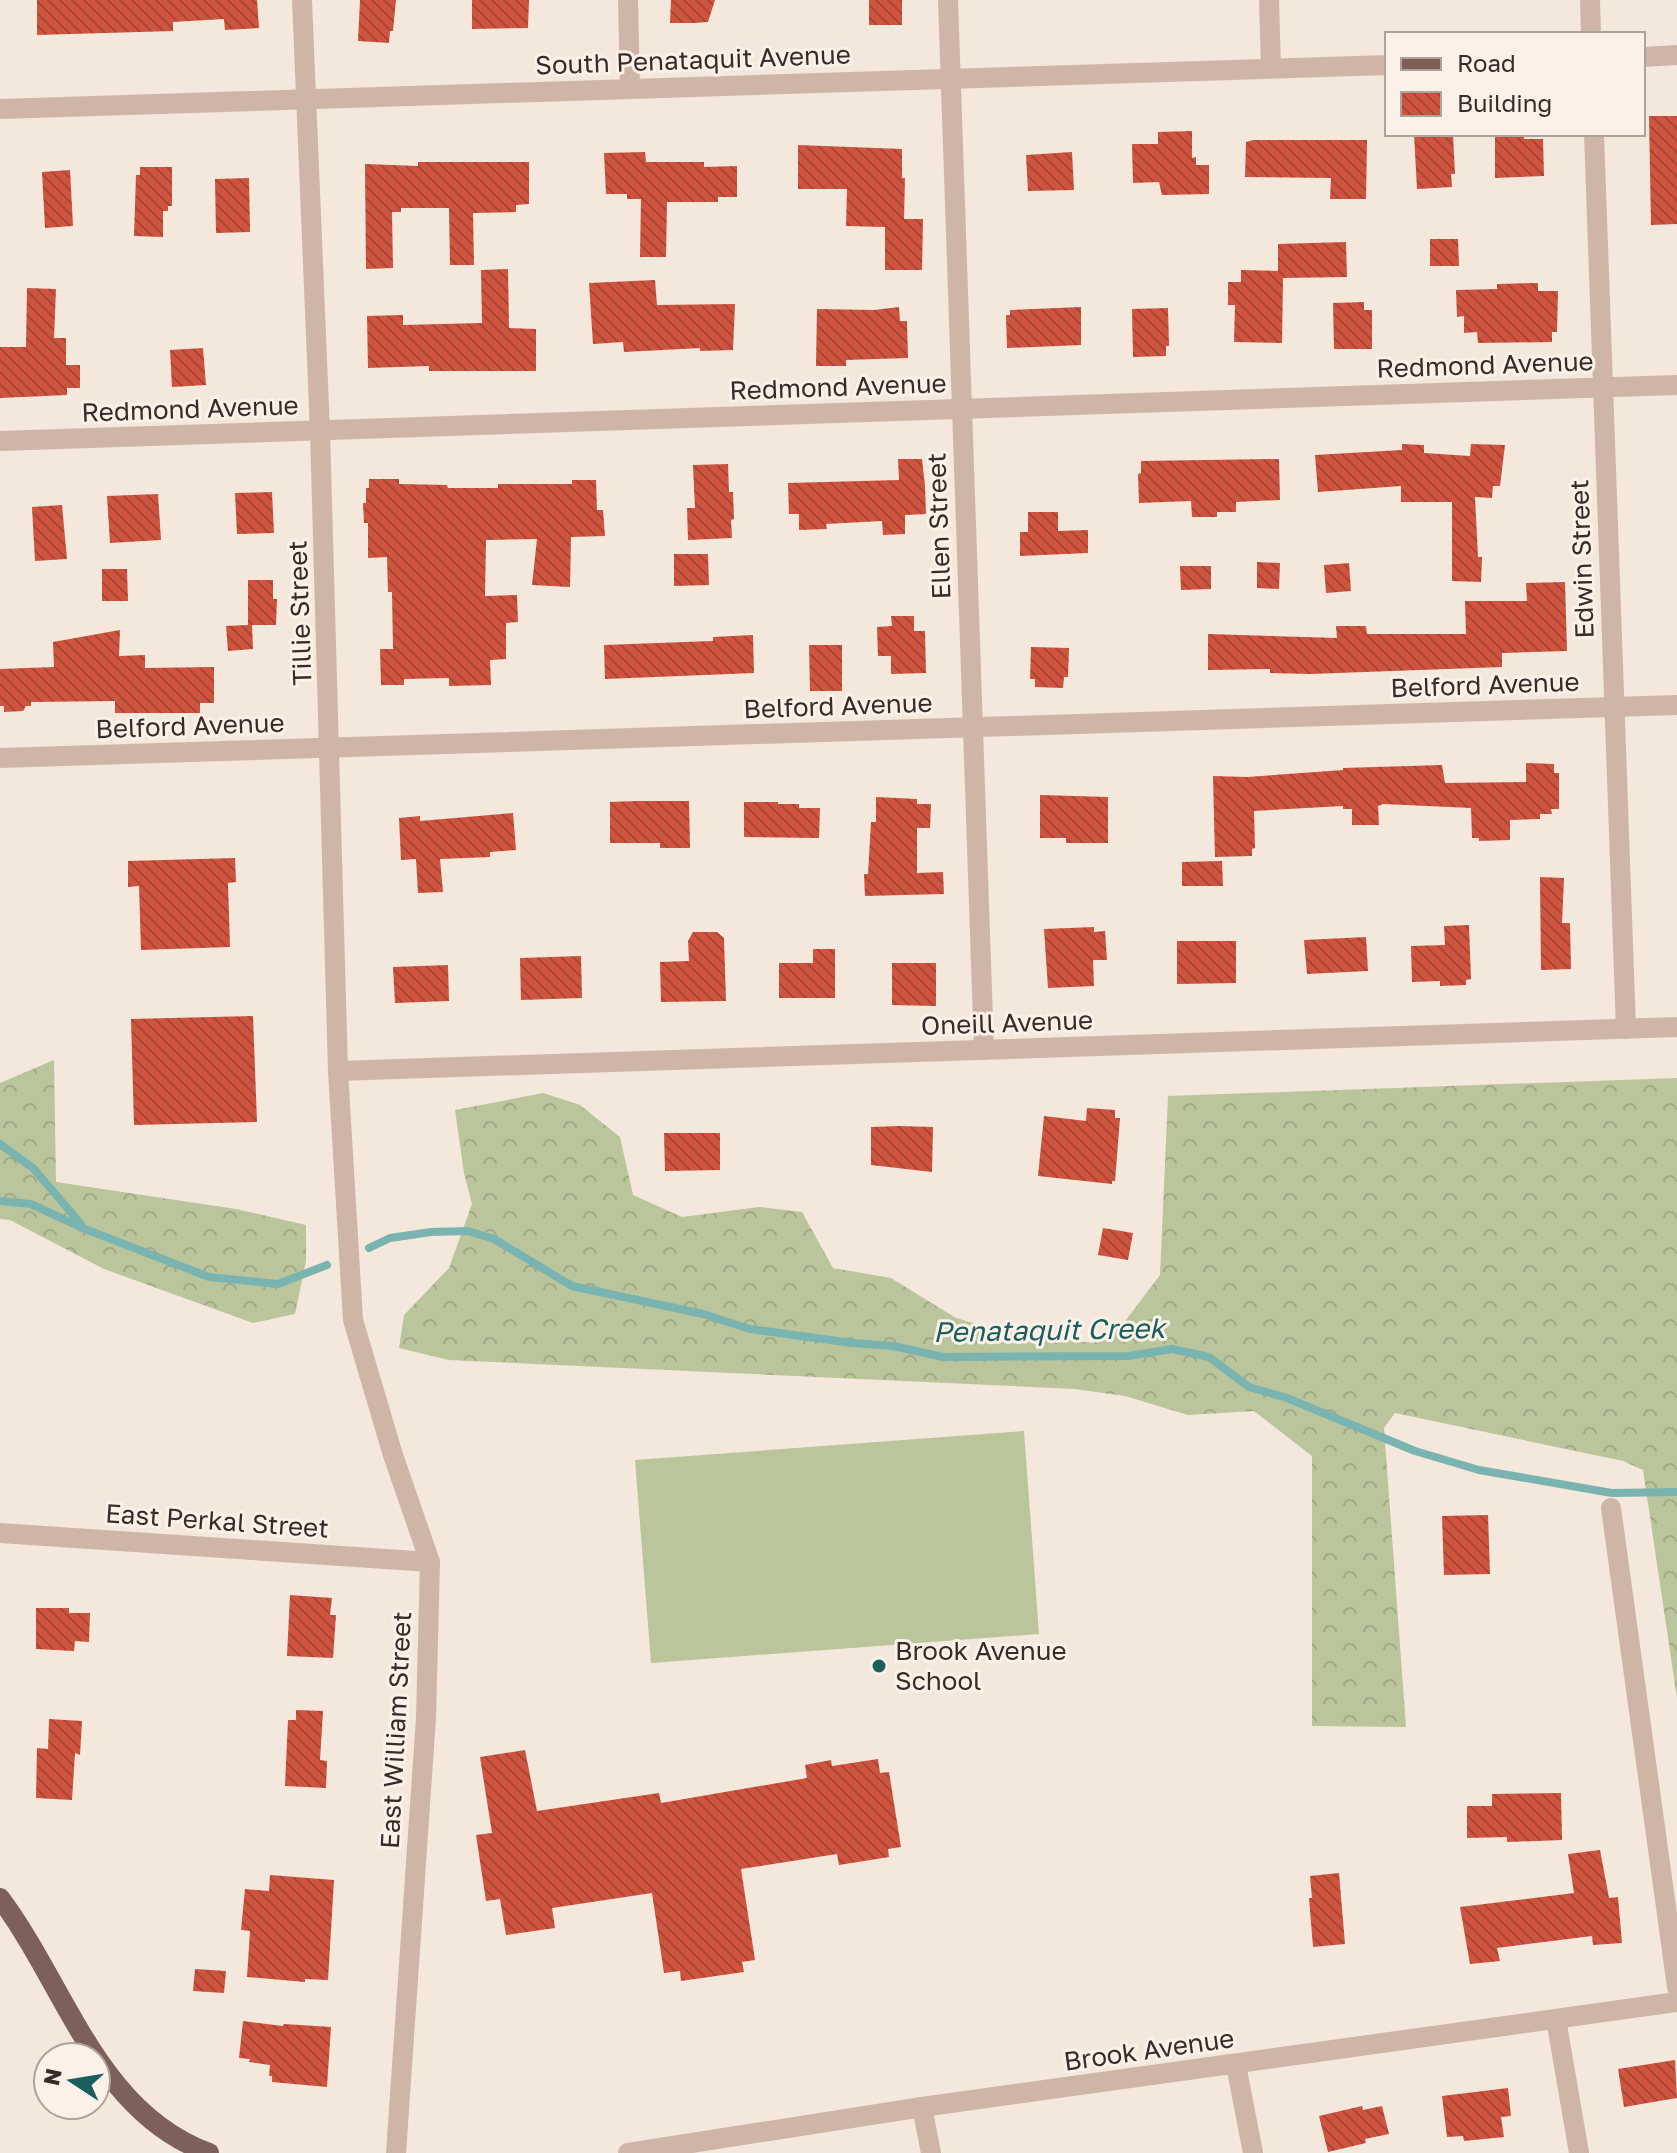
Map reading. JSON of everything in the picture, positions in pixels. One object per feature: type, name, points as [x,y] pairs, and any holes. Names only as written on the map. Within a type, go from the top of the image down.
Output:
[{"type":"main road","points":[[0,1898],[24,1932],[94,2053],[127,2099],[160,2128],[209,2153]]},
{"type":"street","name":"Tillie Street","points":[[302,0],[320,431],[338,1071],[353,1320]]},
{"type":"street","points":[[628,0],[630,87]]},
{"type":"street","name":"Ellen Street","points":[[948,0],[984,1050]]},
{"type":"street","points":[[1269,0],[1271,68]]},
{"type":"street","points":[[1590,0],[1591,32]]},
{"type":"street","points":[[1645,57],[1677,55]]},
{"type":"street","name":"South Penataquit Avenue","points":[[0,109],[1385,65]]},
{"type":"street","name":"Edwin Street","points":[[1594,136],[1626,1029]]},
{"type":"street","name":"Redmond Avenue","points":[[0,441],[1677,385]]},
{"type":"street","name":"Belford Avenue","points":[[0,758],[1677,705]]},
{"type":"street","name":"Oneill Avenue","points":[[338,1071],[1677,1027]]},
{"type":"street","name":"East William Street","points":[[353,1320],[393,1455],[430,1562],[426,1718],[396,2153]]},
{"type":"street","points":[[1611,1508],[1677,1987]]},
{"type":"street","name":"East Perkal Street","points":[[0,1533],[430,1562]]},
{"type":"street","name":"Brook Avenue","points":[[628,2153],[696,2148],[922,2107],[1677,2002]]},
{"type":"street","points":[[1556,2019],[1579,2153]]},
{"type":"street","points":[[1236,2065],[1253,2153]]},
{"type":"street","points":[[922,2107],[931,2153]]},
{"type":"green space","points":[[54,1060],[56,1182],[236,1209],[306,1225],[306,1261],[295,1314],[253,1323],[104,1269],[10,1220],[0,1219],[0,1083]]},
{"type":"green space","points":[[1677,1078],[1677,1698],[1643,1470],[1623,1461],[1395,1413],[1384,1428],[1406,1727],[1312,1726],[1312,1456],[1254,1411],[1188,1415],[1125,1396],[1075,1389],[449,1360],[399,1348],[404,1315],[449,1268],[472,1204],[455,1110],[543,1093],[580,1105],[620,1137],[633,1195],[682,1217],[759,1207],[802,1212],[833,1268],[891,1278],[956,1318],[1004,1332],[1093,1343],[1123,1324],[1160,1275],[1168,1096]]},
{"type":"green space","points":[[1024,1431],[1039,1634],[651,1663],[635,1460]]},
{"type":"building","points":[[37,0],[257,0],[259,28],[225,30],[224,19],[173,22],[173,31],[37,35]]},
{"type":"building","points":[[360,0],[396,0],[389,43],[358,41]]},
{"type":"building","points":[[472,0],[529,0],[528,28],[472,29]]},
{"type":"building","points":[[671,0],[715,0],[708,22],[670,23]]},
{"type":"building","points":[[869,0],[902,0],[902,25],[869,25]]},
{"type":"building","points":[[1649,116],[1677,116],[1677,224],[1651,225]]},
{"type":"building","points":[[1192,131],[1192,158],[1196,157],[1196,165],[1209,165],[1209,194],[1162,195],[1159,182],[1133,183],[1132,144],[1158,144],[1158,132]]},
{"type":"building","points":[[1414,136],[1453,136],[1455,174],[1451,174],[1452,187],[1417,189]]},
{"type":"building","points":[[1495,136],[1543,139],[1544,176],[1495,178]]},
{"type":"building","points":[[1367,140],[1366,199],[1330,199],[1331,178],[1245,177],[1246,142]]},
{"type":"building","points":[[798,145],[902,149],[904,219],[923,219],[922,270],[885,270],[885,227],[846,226],[847,189],[798,189]]},
{"type":"building","points":[[645,152],[646,162],[704,162],[704,167],[737,166],[737,197],[718,197],[718,202],[667,202],[666,257],[640,257],[641,199],[627,199],[627,194],[606,194],[604,153]]},
{"type":"building","points":[[1072,152],[1074,190],[1028,191],[1026,155]]},
{"type":"building","points":[[418,162],[529,162],[529,204],[516,205],[516,212],[473,213],[474,265],[450,265],[449,208],[401,208],[401,212],[392,212],[393,268],[366,269],[365,164],[418,166]]},
{"type":"building","points":[[140,167],[172,167],[172,206],[168,206],[168,211],[163,211],[163,237],[134,236],[136,175],[140,175]]},
{"type":"building","points":[[70,170],[73,226],[45,228],[42,172]]},
{"type":"building","points":[[249,178],[250,232],[216,233],[215,179]]},
{"type":"building","points":[[1430,239],[1458,239],[1459,266],[1430,266]]},
{"type":"building","points":[[1346,242],[1347,277],[1283,278],[1282,343],[1234,342],[1235,305],[1228,305],[1228,282],[1241,282],[1241,270],[1278,271],[1278,244]]},
{"type":"building","points":[[508,269],[509,328],[536,329],[536,371],[429,371],[429,366],[368,368],[367,316],[403,315],[403,325],[482,323],[481,270]]},
{"type":"building","points":[[655,280],[657,305],[735,304],[733,350],[700,351],[700,348],[624,352],[623,342],[593,344],[589,283]]},
{"type":"building","points":[[1538,283],[1538,291],[1558,291],[1557,332],[1552,332],[1552,342],[1478,343],[1477,332],[1464,333],[1464,316],[1457,317],[1456,290],[1497,289],[1497,284]]},
{"type":"building","points":[[27,288],[56,289],[54,338],[66,338],[66,365],[80,365],[80,388],[67,388],[67,395],[0,398],[0,347],[26,347]]},
{"type":"building","points":[[1364,302],[1364,310],[1372,310],[1372,349],[1334,349],[1333,303]]},
{"type":"building","points":[[899,307],[900,321],[907,321],[908,358],[846,360],[846,366],[816,366],[817,309]]},
{"type":"building","points":[[1081,307],[1081,345],[1007,348],[1006,315],[1010,315],[1010,310]]},
{"type":"building","points":[[1168,308],[1169,346],[1166,346],[1166,356],[1133,357],[1132,309]]},
{"type":"building","points":[[203,348],[206,385],[172,387],[170,350]]},
{"type":"building","points":[[1402,444],[1424,445],[1424,453],[1470,456],[1471,444],[1505,445],[1500,486],[1493,486],[1492,498],[1475,497],[1478,557],[1482,557],[1481,582],[1452,581],[1452,502],[1401,502],[1401,486],[1318,492],[1315,455],[1402,450]]},
{"type":"building","points":[[898,459],[922,459],[925,486],[926,514],[905,515],[905,534],[883,535],[882,521],[826,524],[827,529],[799,530],[799,514],[789,514],[788,483],[899,480]]},
{"type":"building","points":[[1279,459],[1280,500],[1236,502],[1236,512],[1217,512],[1217,517],[1192,517],[1191,501],[1139,503],[1141,461]]},
{"type":"building","points":[[728,464],[729,492],[733,492],[732,538],[688,540],[687,508],[695,508],[693,465]]},
{"type":"building","points":[[369,479],[399,479],[399,484],[447,485],[448,488],[572,484],[572,480],[596,480],[597,510],[603,510],[605,536],[571,537],[570,587],[532,585],[537,539],[486,540],[485,596],[517,595],[518,622],[506,623],[506,659],[490,660],[491,685],[449,686],[449,678],[404,679],[404,685],[381,685],[380,649],[393,649],[392,592],[388,592],[387,557],[368,558],[368,523],[364,523],[363,503],[366,503]]},
{"type":"building","points":[[272,492],[274,533],[237,534],[235,493]]},
{"type":"building","points":[[158,494],[161,540],[110,543],[107,496]]},
{"type":"building","points":[[62,505],[67,559],[35,561],[32,507]]},
{"type":"building","points":[[1028,512],[1058,512],[1058,531],[1088,530],[1088,553],[1020,556],[1020,532],[1028,532]]},
{"type":"building","points":[[674,554],[708,554],[709,585],[674,586]]},
{"type":"building","points":[[1257,562],[1280,563],[1279,589],[1257,588]]},
{"type":"building","points":[[1349,563],[1351,591],[1326,593],[1324,565]]},
{"type":"building","points":[[1180,566],[1211,566],[1211,589],[1181,590]]},
{"type":"building","points":[[102,569],[127,569],[128,601],[102,601]]},
{"type":"building","points":[[248,580],[273,580],[273,599],[277,599],[276,625],[252,625],[253,649],[228,651],[226,626],[248,625]]},
{"type":"building","points":[[1565,582],[1567,651],[1502,653],[1502,667],[1310,674],[1270,673],[1270,669],[1208,670],[1208,634],[1337,638],[1336,626],[1366,626],[1367,634],[1466,634],[1465,601],[1527,601],[1526,583]]},
{"type":"building","points":[[891,616],[914,616],[914,631],[925,631],[926,673],[891,674],[891,656],[878,656],[877,627],[892,626]]},
{"type":"building","points":[[120,630],[119,656],[145,655],[145,668],[214,667],[214,703],[200,703],[200,713],[115,713],[115,701],[31,702],[31,706],[26,706],[23,711],[4,712],[4,706],[0,706],[0,669],[54,667],[53,642]]},
{"type":"building","points":[[753,635],[754,673],[605,679],[604,645],[713,641],[713,637]]},
{"type":"building","points":[[809,645],[842,645],[842,691],[810,691]]},
{"type":"building","points":[[1031,647],[1069,648],[1068,677],[1064,677],[1063,688],[1035,687],[1035,679],[1030,679]]},
{"type":"building","points":[[1526,763],[1554,764],[1554,773],[1559,773],[1559,809],[1551,809],[1552,814],[1540,814],[1540,819],[1510,820],[1510,840],[1479,841],[1479,838],[1472,838],[1471,808],[1383,804],[1378,806],[1379,825],[1352,825],[1352,809],[1343,809],[1343,806],[1254,811],[1255,848],[1252,849],[1252,856],[1215,857],[1213,776],[1247,777],[1343,768],[1442,765],[1445,783],[1526,782]]},
{"type":"building","points":[[1040,795],[1108,797],[1108,843],[1066,843],[1066,838],[1040,838]]},
{"type":"building","points":[[876,797],[917,799],[917,804],[931,804],[930,828],[917,828],[917,873],[943,872],[944,894],[865,896],[864,874],[868,874],[871,822],[876,822]]},
{"type":"building","points":[[689,801],[690,848],[660,848],[660,843],[610,843],[610,802]]},
{"type":"building","points":[[744,802],[778,802],[799,804],[799,808],[820,808],[819,838],[744,837]]},
{"type":"building","points":[[513,813],[516,850],[490,852],[490,857],[440,859],[443,892],[418,893],[416,859],[401,860],[399,818],[420,816],[420,821]]},
{"type":"building","points":[[235,858],[236,882],[228,883],[230,947],[141,950],[139,886],[128,887],[128,861]]},
{"type":"building","points":[[1222,861],[1223,886],[1182,886],[1182,862]]},
{"type":"building","points":[[1540,877],[1564,878],[1562,923],[1570,923],[1571,969],[1541,970]]},
{"type":"building","points":[[1469,925],[1471,979],[1466,980],[1466,985],[1440,986],[1440,981],[1412,982],[1411,946],[1445,945],[1444,926]]},
{"type":"building","points":[[1094,927],[1094,932],[1105,931],[1107,960],[1093,960],[1094,986],[1048,988],[1044,929]]},
{"type":"building","points":[[693,932],[717,932],[724,938],[726,1001],[661,1002],[660,962],[689,961],[688,941]]},
{"type":"building","points":[[1366,937],[1368,971],[1307,974],[1304,940]]},
{"type":"building","points":[[1177,941],[1236,941],[1236,983],[1177,984]]},
{"type":"building","points":[[813,949],[835,949],[835,998],[779,998],[779,963],[813,963]]},
{"type":"building","points":[[581,956],[582,998],[521,1000],[520,958]]},
{"type":"building","points":[[892,963],[936,963],[936,1006],[892,1005]]},
{"type":"building","points":[[448,965],[449,1001],[395,1003],[393,967]]},
{"type":"building","points":[[253,1016],[257,1122],[134,1125],[131,1019]]},
{"type":"building","points":[[1087,1108],[1115,1110],[1115,1118],[1120,1118],[1115,1181],[1112,1184],[1038,1176],[1044,1116],[1086,1121]]},
{"type":"building","points":[[871,1127],[933,1127],[932,1172],[871,1165]]},
{"type":"building","points":[[664,1133],[720,1133],[720,1170],[665,1171]]},
{"type":"building","points":[[1103,1228],[1133,1233],[1128,1260],[1098,1255]]},
{"type":"building","points":[[1488,1515],[1490,1574],[1444,1575],[1442,1516]]},
{"type":"building","points":[[290,1595],[332,1598],[330,1615],[336,1615],[333,1658],[287,1656]]},
{"type":"building","points":[[36,1608],[69,1608],[69,1613],[90,1613],[89,1642],[75,1641],[74,1651],[36,1649]]},
{"type":"building","points":[[296,1710],[323,1711],[320,1760],[327,1761],[326,1788],[285,1786],[288,1720],[296,1720]]},
{"type":"building","points":[[49,1719],[82,1721],[80,1755],[75,1753],[72,1800],[36,1798],[37,1748],[48,1749]]},
{"type":"building","points":[[525,1750],[537,1811],[659,1793],[661,1803],[807,1778],[805,1765],[831,1760],[832,1766],[878,1759],[880,1773],[889,1772],[901,1847],[888,1849],[889,1857],[839,1865],[837,1854],[741,1869],[755,1960],[742,1962],[744,1972],[681,1981],[680,1971],[664,1973],[652,1893],[552,1908],[555,1928],[506,1935],[500,1899],[486,1901],[476,1835],[492,1833],[480,1757]]},
{"type":"building","points":[[1561,1793],[1562,1840],[1507,1842],[1507,1837],[1467,1838],[1467,1806],[1492,1806],[1492,1794]]},
{"type":"building","points":[[1600,1850],[1609,1898],[1618,1897],[1622,1943],[1593,1945],[1592,1936],[1497,1948],[1500,1961],[1470,1964],[1460,1907],[1574,1893],[1568,1854]]},
{"type":"building","points":[[1339,1873],[1345,1944],[1313,1947],[1310,1876]]},
{"type":"building","points":[[270,1875],[334,1880],[328,1980],[305,1979],[305,1982],[247,1977],[250,1931],[241,1930],[245,1889],[269,1891]]},
{"type":"building","points":[[195,1969],[226,1971],[224,1993],[193,1991]]},
{"type":"building","points":[[243,2021],[331,2027],[327,2087],[272,2082],[270,2065],[239,2058]]},
{"type":"building","points":[[1675,2060],[1677,2098],[1624,2107],[1618,2069]]},
{"type":"building","points":[[1508,2088],[1511,2116],[1501,2117],[1504,2137],[1464,2141],[1463,2136],[1447,2137],[1442,2096]]},
{"type":"building","points":[[1362,2106],[1363,2110],[1382,2106],[1389,2134],[1328,2152],[1319,2116]]},
{"type":"waterway","points":[[0,1144],[33,1168],[81,1224]]},
{"type":"waterway","name":"Penataquit Creek","points":[[0,1201],[31,1204],[85,1229],[209,1277],[278,1284],[327,1265]]},
{"type":"waterway","name":"Penataquit Creek","points":[[369,1248],[390,1238],[468,1231],[494,1239],[572,1286],[703,1314],[750,1329],[893,1346],[943,1357],[1129,1356],[1172,1349],[1209,1357],[1249,1387],[1287,1398],[1415,1451],[1479,1470],[1612,1493],[1677,1492]]},
{"type":"place","name":"Brook Avenue School","points":[[879,1666]]}]
